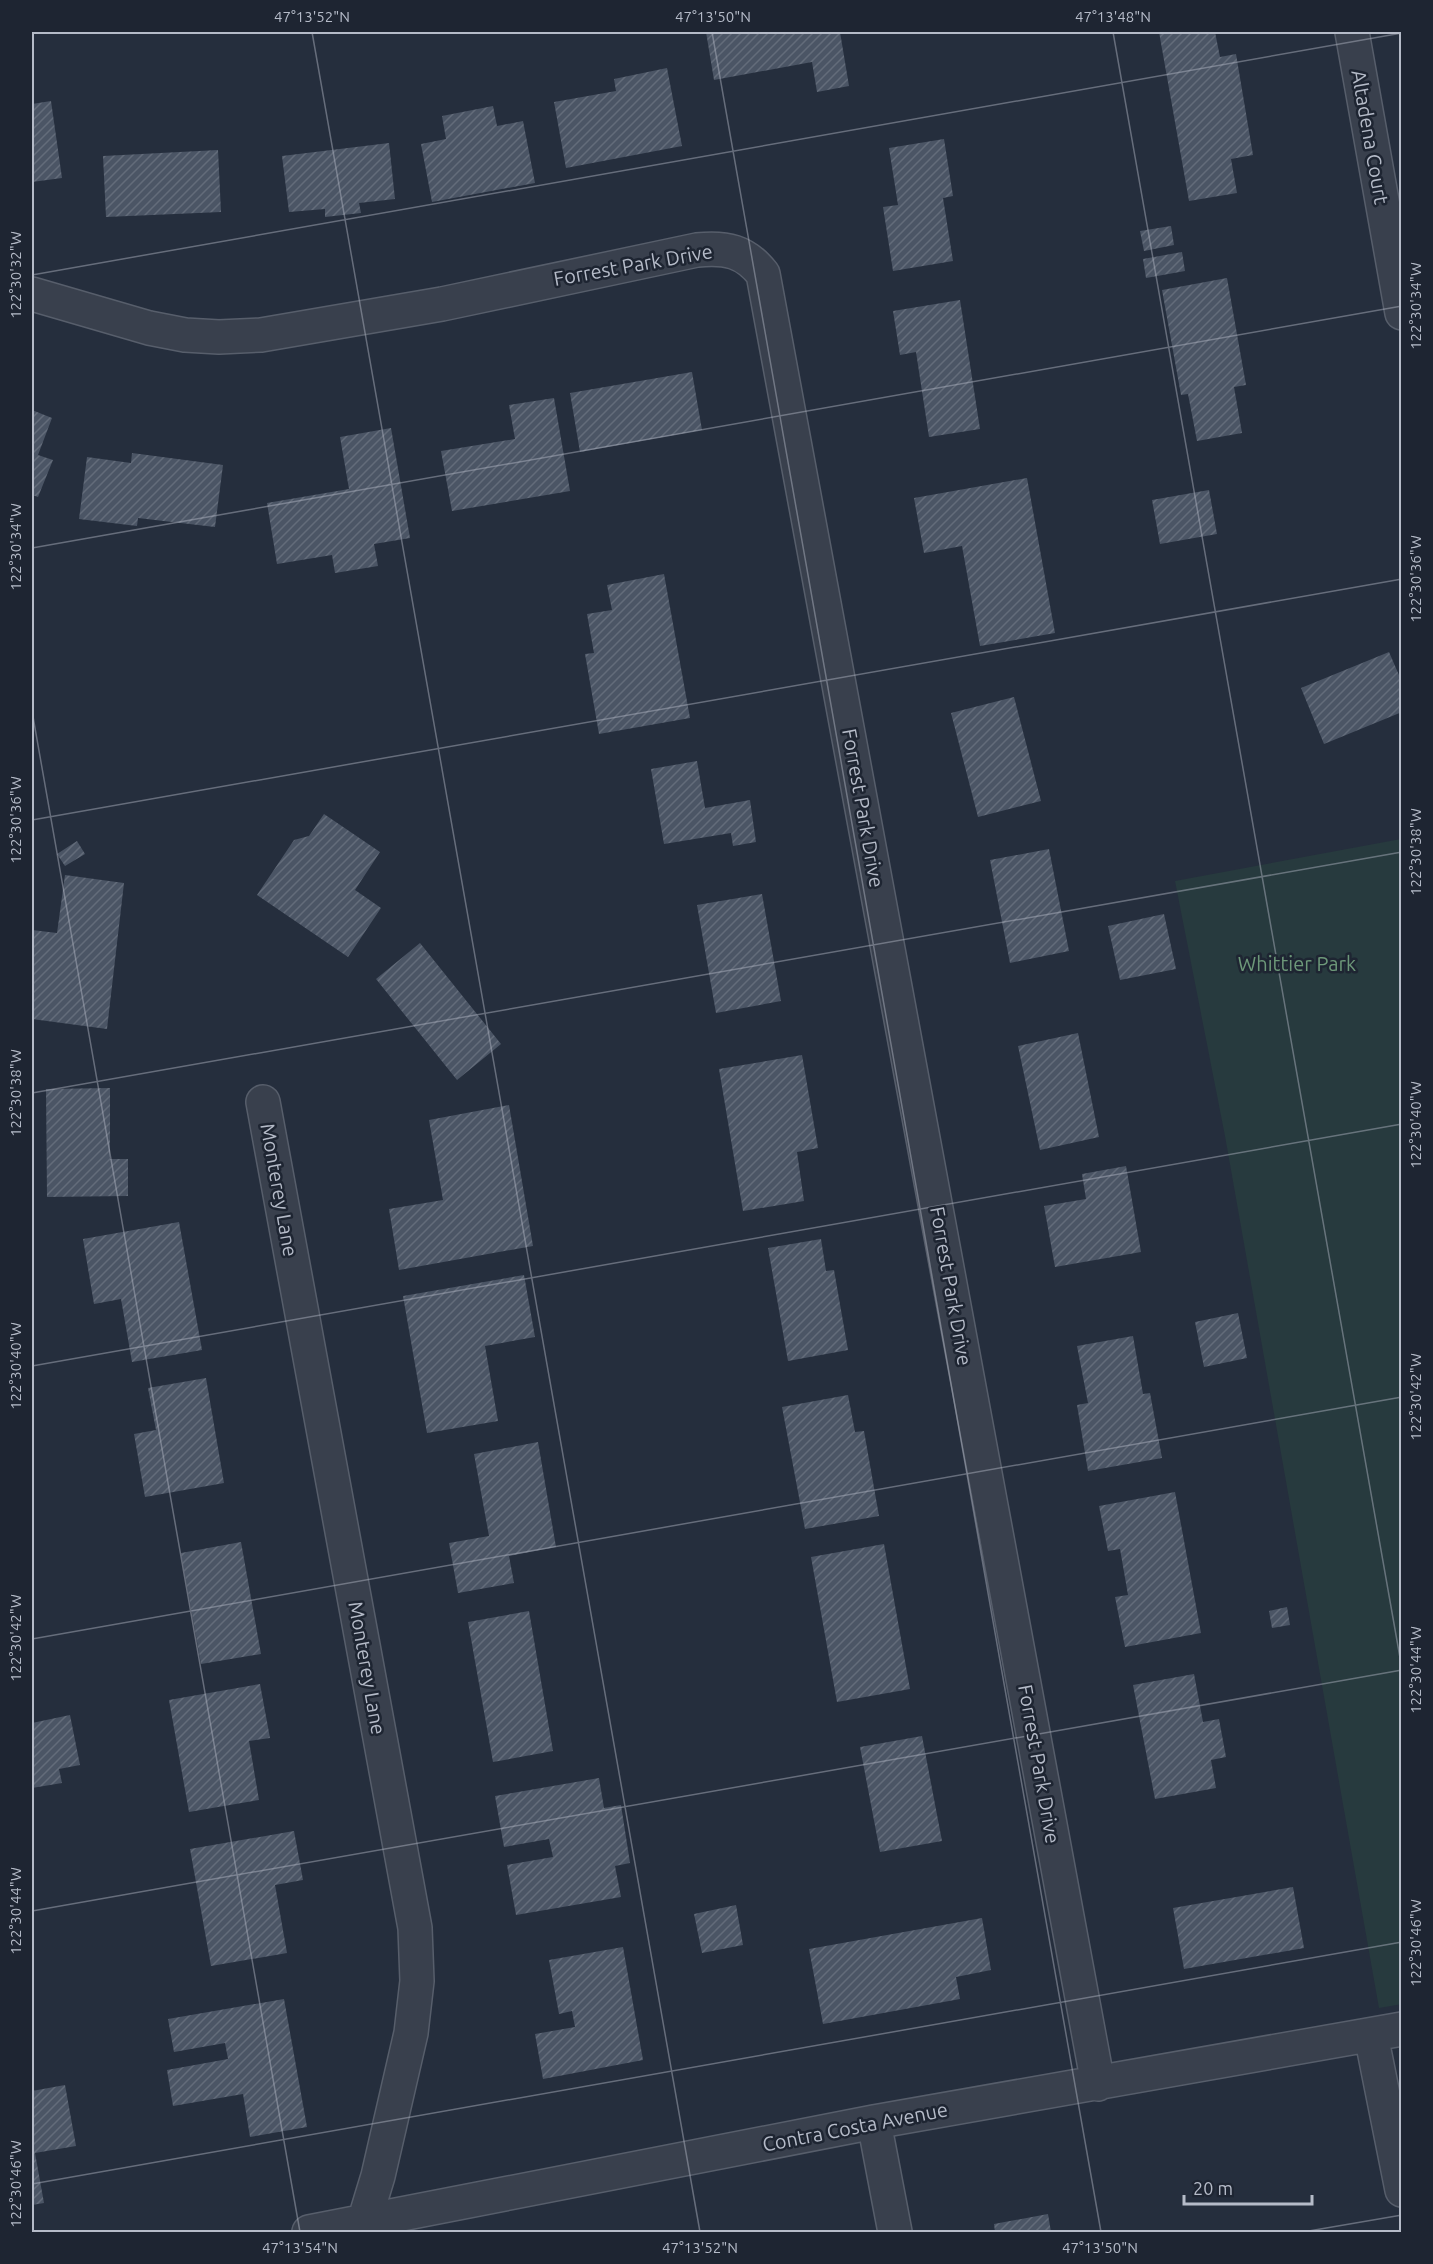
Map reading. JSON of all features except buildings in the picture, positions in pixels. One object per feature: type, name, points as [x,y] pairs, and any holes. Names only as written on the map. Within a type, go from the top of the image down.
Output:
[{"type":"street","name":"Altadena Court","points":[[1352,32],[1401,313]]},
{"type":"street","name":"Forrest Park Drive","points":[[32,294],[149,328],[185,335],[219,337],[261,335],[442,304],[697,249],[718,249],[737,253],[752,261],[763,274],[1098,2084]]},
{"type":"street","name":"Monterey Lane","points":[[263,1102],[415,1928],[417,1981],[411,2033],[365,2227]]},
{"type":"street","name":"Contra Costa Avenue","points":[[309,2232],[365,2227],[874,2122],[1386,2032]]},
{"type":"street","points":[[1386,2032],[1401,2190]]},
{"type":"street","points":[[874,2122],[895,2232]]},
{"type":"green space","name":"Whittier Park","points":[[1401,839],[1402,2004],[1379,2008],[1225,1136],[1175,881]]}]
